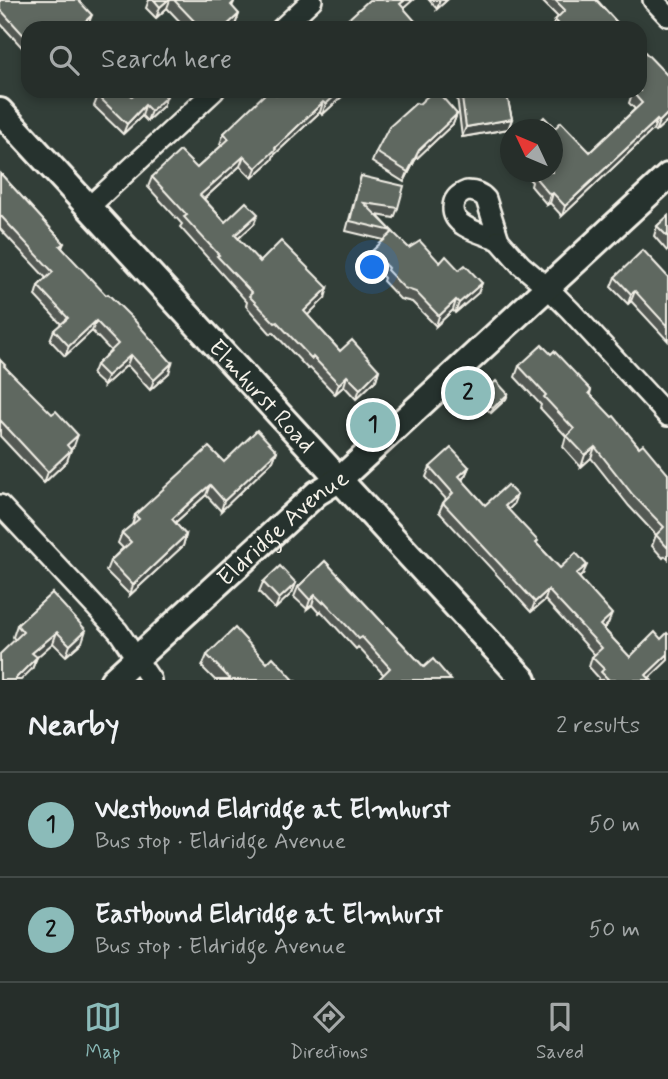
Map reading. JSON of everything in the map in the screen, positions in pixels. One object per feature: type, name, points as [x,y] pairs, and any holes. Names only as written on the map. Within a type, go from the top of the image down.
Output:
[{"type":"street","points":[[653,0],[668,16]]},
{"type":"street","points":[[287,21],[299,4]]},
{"type":"street","points":[[89,207],[206,98]]},
{"type":"street","name":"Elmhurst Road","points":[[0,111],[524,680]]},
{"type":"street","name":"Eldridge Avenue","points":[[113,680],[317,493],[340,479],[668,176]]},
{"type":"street","points":[[499,240],[668,416]]},
{"type":"street","points":[[0,505],[118,631],[151,680]]},
{"type":"building","points":[[0,0],[78,0],[92,15],[86,21],[21,21],[21,32],[0,9]]},
{"type":"building","points":[[154,0],[168,0],[160,7]]},
{"type":"building","points":[[174,0],[233,0],[231,5],[239,14],[232,21],[194,21]]},
{"type":"building","points":[[369,0],[405,0],[400,4],[415,21],[346,21]]},
{"type":"building","points":[[555,0],[596,0],[616,21],[556,21],[565,10]]},
{"type":"building","points":[[647,54],[668,76],[668,113],[659,122],[657,120],[565,206],[553,193],[550,195],[539,182],[563,182],[563,124],[590,152],[642,103],[638,98],[647,98]]},
{"type":"building","points":[[100,98],[165,98],[151,111],[145,105],[127,124]]},
{"type":"building","points":[[261,98],[332,98],[326,104],[323,102],[256,168],[244,156],[200,195],[225,222],[246,202],[258,214],[235,235],[260,262],[281,241],[328,288],[304,311],[340,351],[352,340],[379,370],[360,389],[347,376],[339,384],[277,322],[275,323],[249,296],[252,293],[217,256],[219,255],[184,217],[187,215],[152,177],[180,151],[197,168],[229,139],[224,133]]},
{"type":"building","points":[[425,98],[443,98],[457,114],[419,150],[408,172],[376,152],[389,127],[416,103],[419,104]]},
{"type":"building","points":[[462,98],[508,98],[512,119],[466,127]]},
{"type":"building","points":[[0,173],[64,243],[60,246],[106,295],[135,321],[172,363],[154,380],[131,355],[107,376],[96,365],[118,344],[96,321],[69,346],[54,330],[68,318],[38,286],[53,272],[0,215]]},
{"type":"building","points":[[361,176],[404,186],[398,208],[364,203],[392,231],[350,221]]},
{"type":"building","points":[[668,216],[668,237],[657,226]]},
{"type":"building","points":[[393,232],[409,248],[420,241],[440,263],[446,256],[459,270],[465,265],[482,283],[459,303],[456,300],[439,316],[416,292],[404,288],[372,251]]},
{"type":"building","points":[[643,250],[668,277],[668,327],[635,291],[631,294],[615,277]]},
{"type":"building","points":[[542,345],[551,354],[554,351],[639,447],[643,444],[668,474],[667,547],[656,535],[664,527],[633,495],[595,447],[585,455],[567,436],[574,429],[519,366]]},
{"type":"building","points":[[0,360],[52,414],[56,411],[78,435],[67,445],[71,450],[48,472],[0,420]]},
{"type":"building","points":[[496,381],[508,394],[493,408],[481,395]]},
{"type":"building","points":[[257,430],[277,451],[224,501],[210,485],[187,505],[172,519],[186,535],[133,585],[110,561],[131,542],[122,533],[139,519],[135,515],[209,447],[224,462]]},
{"type":"building","points":[[451,448],[469,467],[459,476],[485,505],[507,485],[517,495],[505,506],[560,568],[576,553],[587,565],[576,574],[612,614],[600,625],[630,657],[655,632],[661,639],[668,634],[668,654],[646,675],[651,680],[609,680],[601,672],[604,669],[592,657],[602,648],[548,590],[535,602],[443,503],[453,493],[430,467]]},
{"type":"building","points":[[325,561],[424,667],[433,659],[451,680],[378,680],[390,668],[324,601],[323,603],[315,595],[310,600],[298,587]]},
{"type":"building","points":[[280,566],[296,583],[279,599],[263,582]]},
{"type":"building","points":[[52,593],[86,630],[70,645],[57,632],[32,653],[37,657],[14,680],[0,680],[0,654],[23,632],[17,625]]},
{"type":"building","points":[[235,628],[267,663],[273,657],[294,680],[231,680],[207,655]]},
{"type":"place","name":"Eastbound Eldridge at Elmhurst","points":[[468,393]]},
{"type":"place","name":"Westbound Eldridge at Elmhurst","points":[[373,425]]}]
